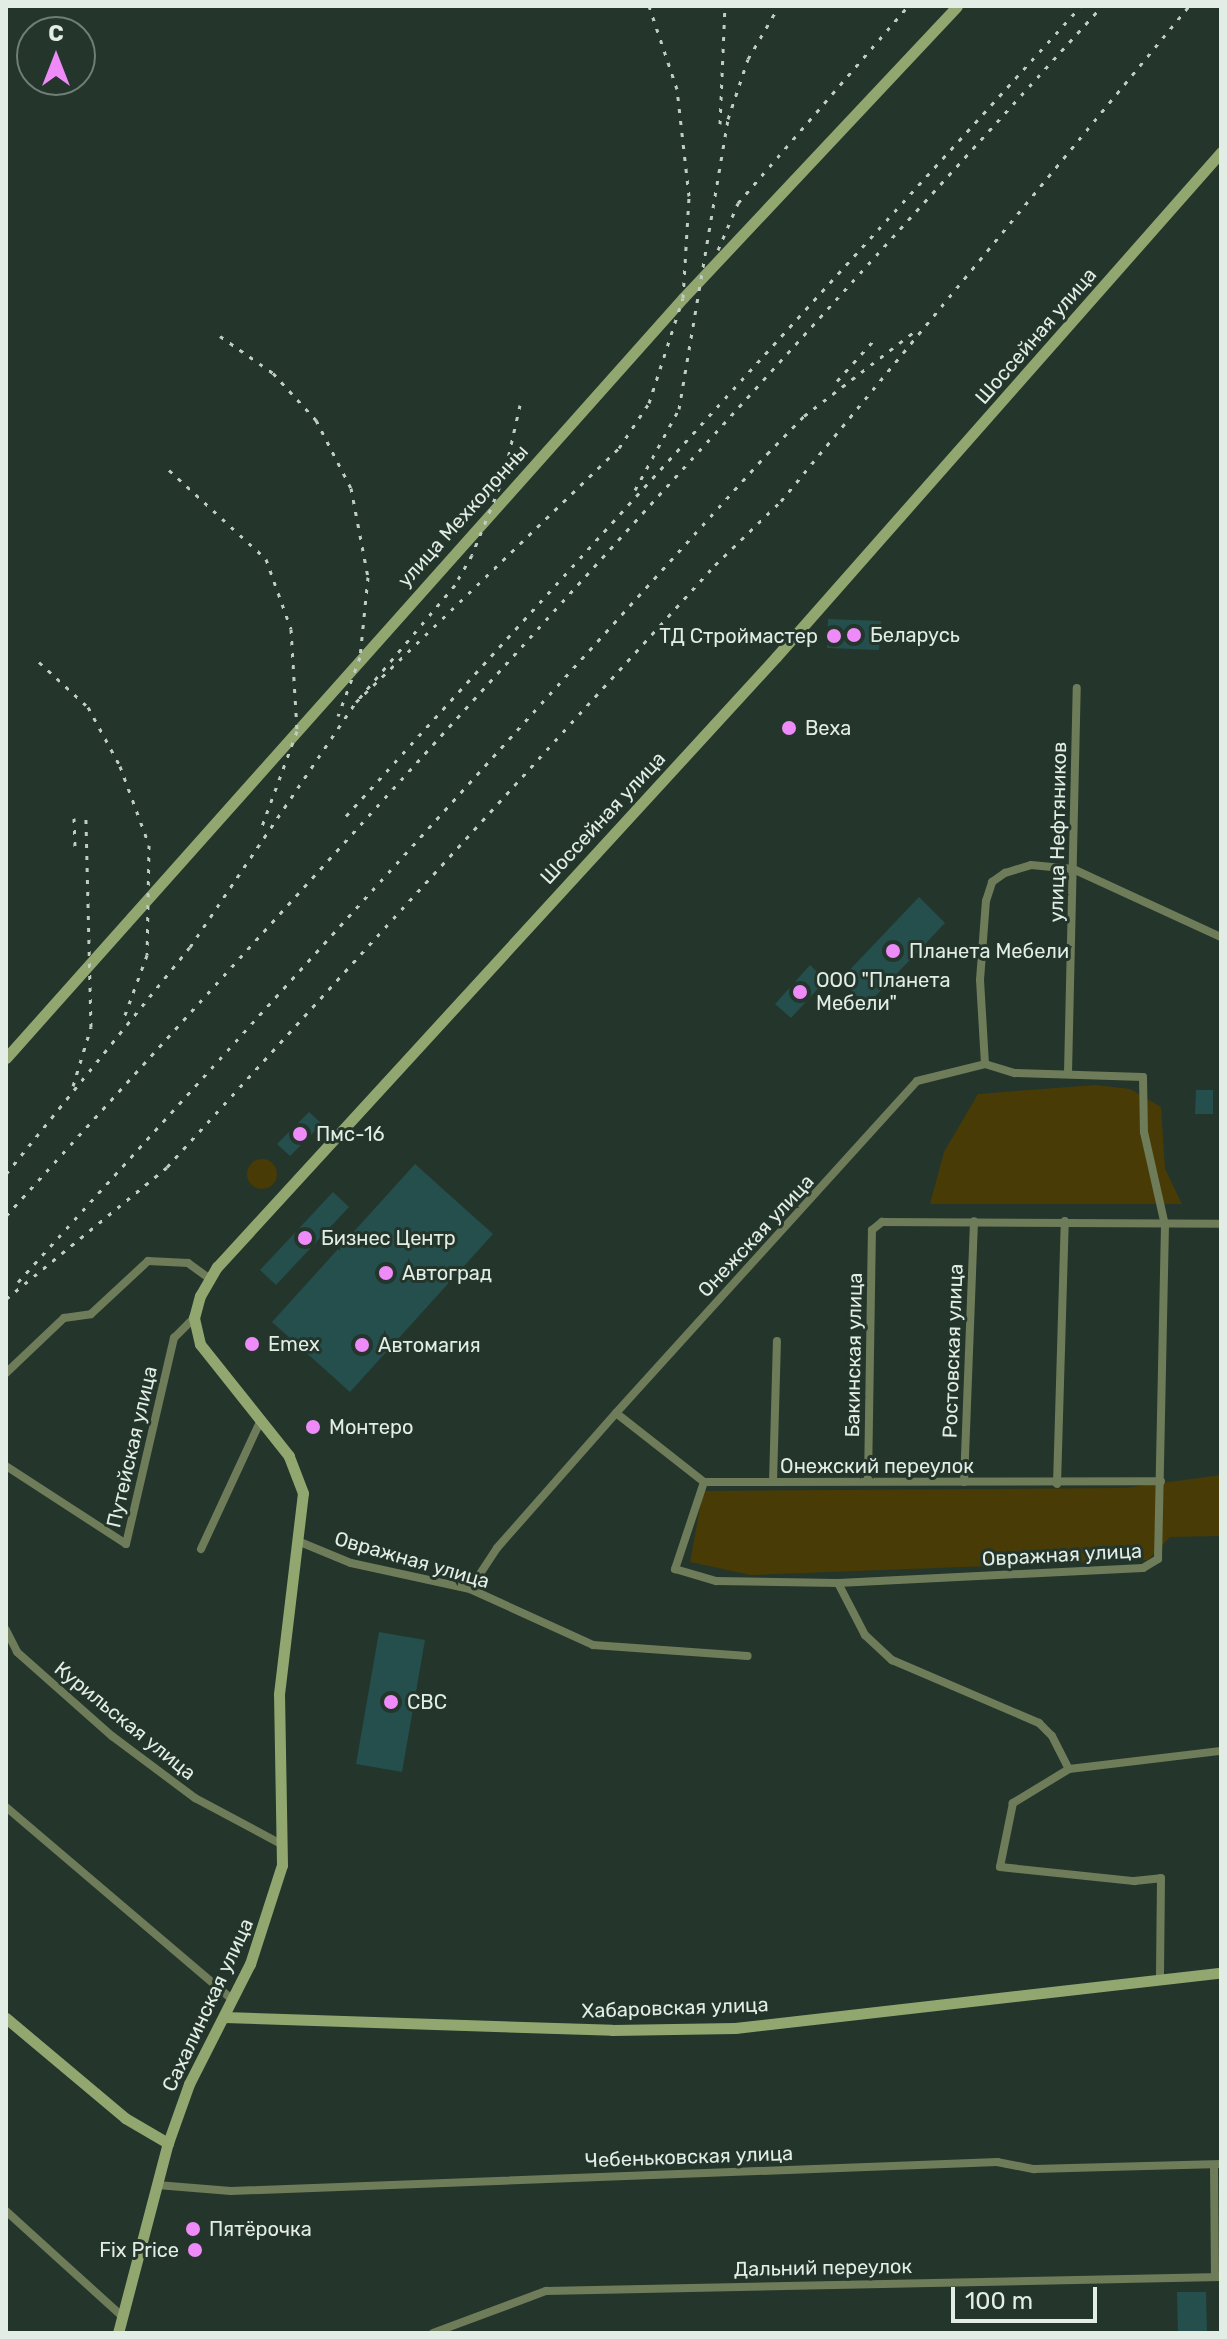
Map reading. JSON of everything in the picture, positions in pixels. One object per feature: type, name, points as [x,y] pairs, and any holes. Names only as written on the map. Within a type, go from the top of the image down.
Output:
[{"type":"street","name":"улица Мехколонны","points":[[6,1058],[672,309],[957,6]]},
{"type":"street","name":"Шоссейная улица","points":[[194,1318],[209,1278],[776,657],[1221,152]]},
{"type":"street","name":"улица Нефтяников","points":[[1068,1073],[1077,688]]},
{"type":"street","points":[[985,1064],[980,980],[992,882],[1031,865],[1073,869],[1221,937]]},
{"type":"street","name":"Онежская улица","points":[[470,1589],[497,1548],[917,1081],[985,1064],[1015,1073],[1143,1077],[1144,1132],[1165,1225]]},
{"type":"street","name":"Бакинская улица","points":[[868,1481],[872,1230],[907,1218],[974,1221]]},
{"type":"street","points":[[974,1221],[1221,1224]]},
{"type":"street","name":"Ростовская улица","points":[[964,1482],[974,1221]]},
{"type":"street","points":[[1057,1484],[1065,1221]]},
{"type":"street","points":[[1161,1481],[1165,1225]]},
{"type":"street","points":[[6,1373],[64,1318],[91,1314],[148,1261],[188,1263],[209,1278]]},
{"type":"street","points":[[194,1318],[200,1344],[301,1475],[300,1542]]},
{"type":"street","name":"Путейская улица","points":[[6,1466],[126,1544],[174,1338],[194,1318]]},
{"type":"street","points":[[773,1482],[777,1341]]},
{"type":"street","points":[[616,1413],[704,1482]]},
{"type":"street","points":[[201,1549],[261,1420]]},
{"type":"street","name":"Онежский переулок","points":[[704,1482],[1057,1484],[1161,1481]]},
{"type":"street","name":"Овражная улица","points":[[704,1482],[675,1569],[716,1581],[838,1583],[1153,1566],[1158,1559],[1161,1481]]},
{"type":"street","name":"Овражная улица","points":[[300,1542],[351,1563],[470,1589],[593,1645],[748,1656]]},
{"type":"street","name":"Сахалинская улица","points":[[118,2333],[168,2143],[233,2000],[275,1896],[281,1844],[279,1694],[300,1542]]},
{"type":"street","points":[[838,1583],[865,1635],[892,1660],[1039,1723],[1069,1769]]},
{"type":"street","name":"Курильская улица","points":[[6,1630],[17,1652],[112,1736],[195,1798],[281,1844]]},
{"type":"street","points":[[1160,1979],[1161,1878],[1134,1881],[1000,1867],[1013,1803],[1069,1769],[1221,1751]]},
{"type":"street","points":[[6,1807],[233,2000]]},
{"type":"street","name":"Хабаровская улица","points":[[224,2017],[612,2030],[735,2028],[1221,1973]]},
{"type":"street","points":[[6,2018],[125,2118],[168,2143]]},
{"type":"street","name":"Чебеньковская улица","points":[[157,2185],[231,2191],[997,2162],[1034,2169],[1218,2164]]},
{"type":"street","points":[[1218,2164],[1218,2277]]},
{"type":"street","points":[[6,2211],[122,2316]]},
{"type":"street","name":"Дальний переулок","points":[[433,2333],[546,2291],[1218,2277]]},
{"type":"shaded area","points":[[1096,1085],[1130,1089],[1161,1107],[1165,1169],[1182,1204],[930,1204],[944,1152],[978,1094]]},
{"type":"shaded area","points":[[262,1159],[272,1164],[277,1174],[272,1184],[262,1189],[252,1184],[247,1174],[252,1164]]},
{"type":"shaded area","points":[[1221,1475],[1221,1536],[1170,1537],[1148,1560],[751,1575],[690,1562],[703,1491],[1125,1488]]},
{"type":"building","name":"Беларусь","points":[[828,619],[881,621],[879,650],[827,648]]},
{"type":"building","name":"Планета Мебели","points":[[919,897],[945,923],[867,1005],[840,980]]},
{"type":"building","name":"ООО \"Планета Мебели\"","points":[[810,965],[826,980],[791,1018],[775,1004]]},
{"type":"building","points":[[1196,1090],[1213,1090],[1213,1114],[1195,1114]]},
{"type":"building","name":"Пмс-16","points":[[309,1112],[322,1124],[290,1156],[277,1144]]},
{"type":"building","name":"Автоград","points":[[415,1164],[493,1234],[350,1392],[272,1322]]},
{"type":"building","name":"Бизнес Центр","points":[[333,1192],[349,1207],[276,1285],[260,1270]]},
{"type":"building","name":"СВС","points":[[379,1632],[425,1640],[402,1772],[356,1764]]},
{"type":"building","points":[[1177,2292],[1206,2292],[1207,2333],[1178,2333]]},
{"type":"railway","points":[[520,405],[504,476],[472,555],[455,585],[356,702],[619,448],[649,403],[683,298],[689,196],[677,89],[649,6]]},
{"type":"railway","points":[[720,124],[725,6]]},
{"type":"railway","points":[[635,490],[679,409],[728,119],[748,59],[779,6]]},
{"type":"railway","points":[[718,250],[738,203],[908,6]]},
{"type":"railway","points":[[346,816],[1081,6]]},
{"type":"railway","points":[[6,1216],[1102,6]]},
{"type":"railway","points":[[6,1299],[167,1167],[715,565],[781,501],[1189,6]]},
{"type":"railway","points":[[18,1282],[767,454],[804,416],[914,332]]},
{"type":"railway","points":[[220,336],[273,373],[316,420],[351,488],[368,577],[360,657],[338,716]]},
{"type":"railway","points":[[837,381],[874,340]]},
{"type":"railway","points":[[169,470],[266,559],[291,629],[297,731],[262,826]]},
{"type":"railway","points":[[39,662],[88,707],[120,766],[149,845],[147,955],[122,1023]]},
{"type":"railway","points":[[6,1174],[190,947],[356,702]]},
{"type":"railway","points":[[74,818],[75,849]]},
{"type":"railway","points":[[73,1086],[91,1027],[86,819]]},
{"type":"place","name":"Беларусь","points":[[854,635]]},
{"type":"place","name":"ТД Строймастер","points":[[834,636]]},
{"type":"place","name":"Веха","points":[[789,728]]},
{"type":"place","name":"Планета Мебели","points":[[893,951]]},
{"type":"place","name":"ООО \"Планета Мебели\"","points":[[800,992]]},
{"type":"place","name":"Пмс-16","points":[[300,1134]]},
{"type":"place","name":"Бизнес Центр","points":[[305,1238]]},
{"type":"place","name":"Автоград","points":[[386,1273]]},
{"type":"place","name":"Emex","points":[[252,1344]]},
{"type":"place","name":"Автомагия","points":[[362,1345]]},
{"type":"place","name":"Монтеро","points":[[313,1427]]},
{"type":"place","name":"СВС","points":[[391,1702]]},
{"type":"place","name":"Пятёрочка","points":[[193,2229]]},
{"type":"place","name":"Fix Price","points":[[195,2250]]}]
